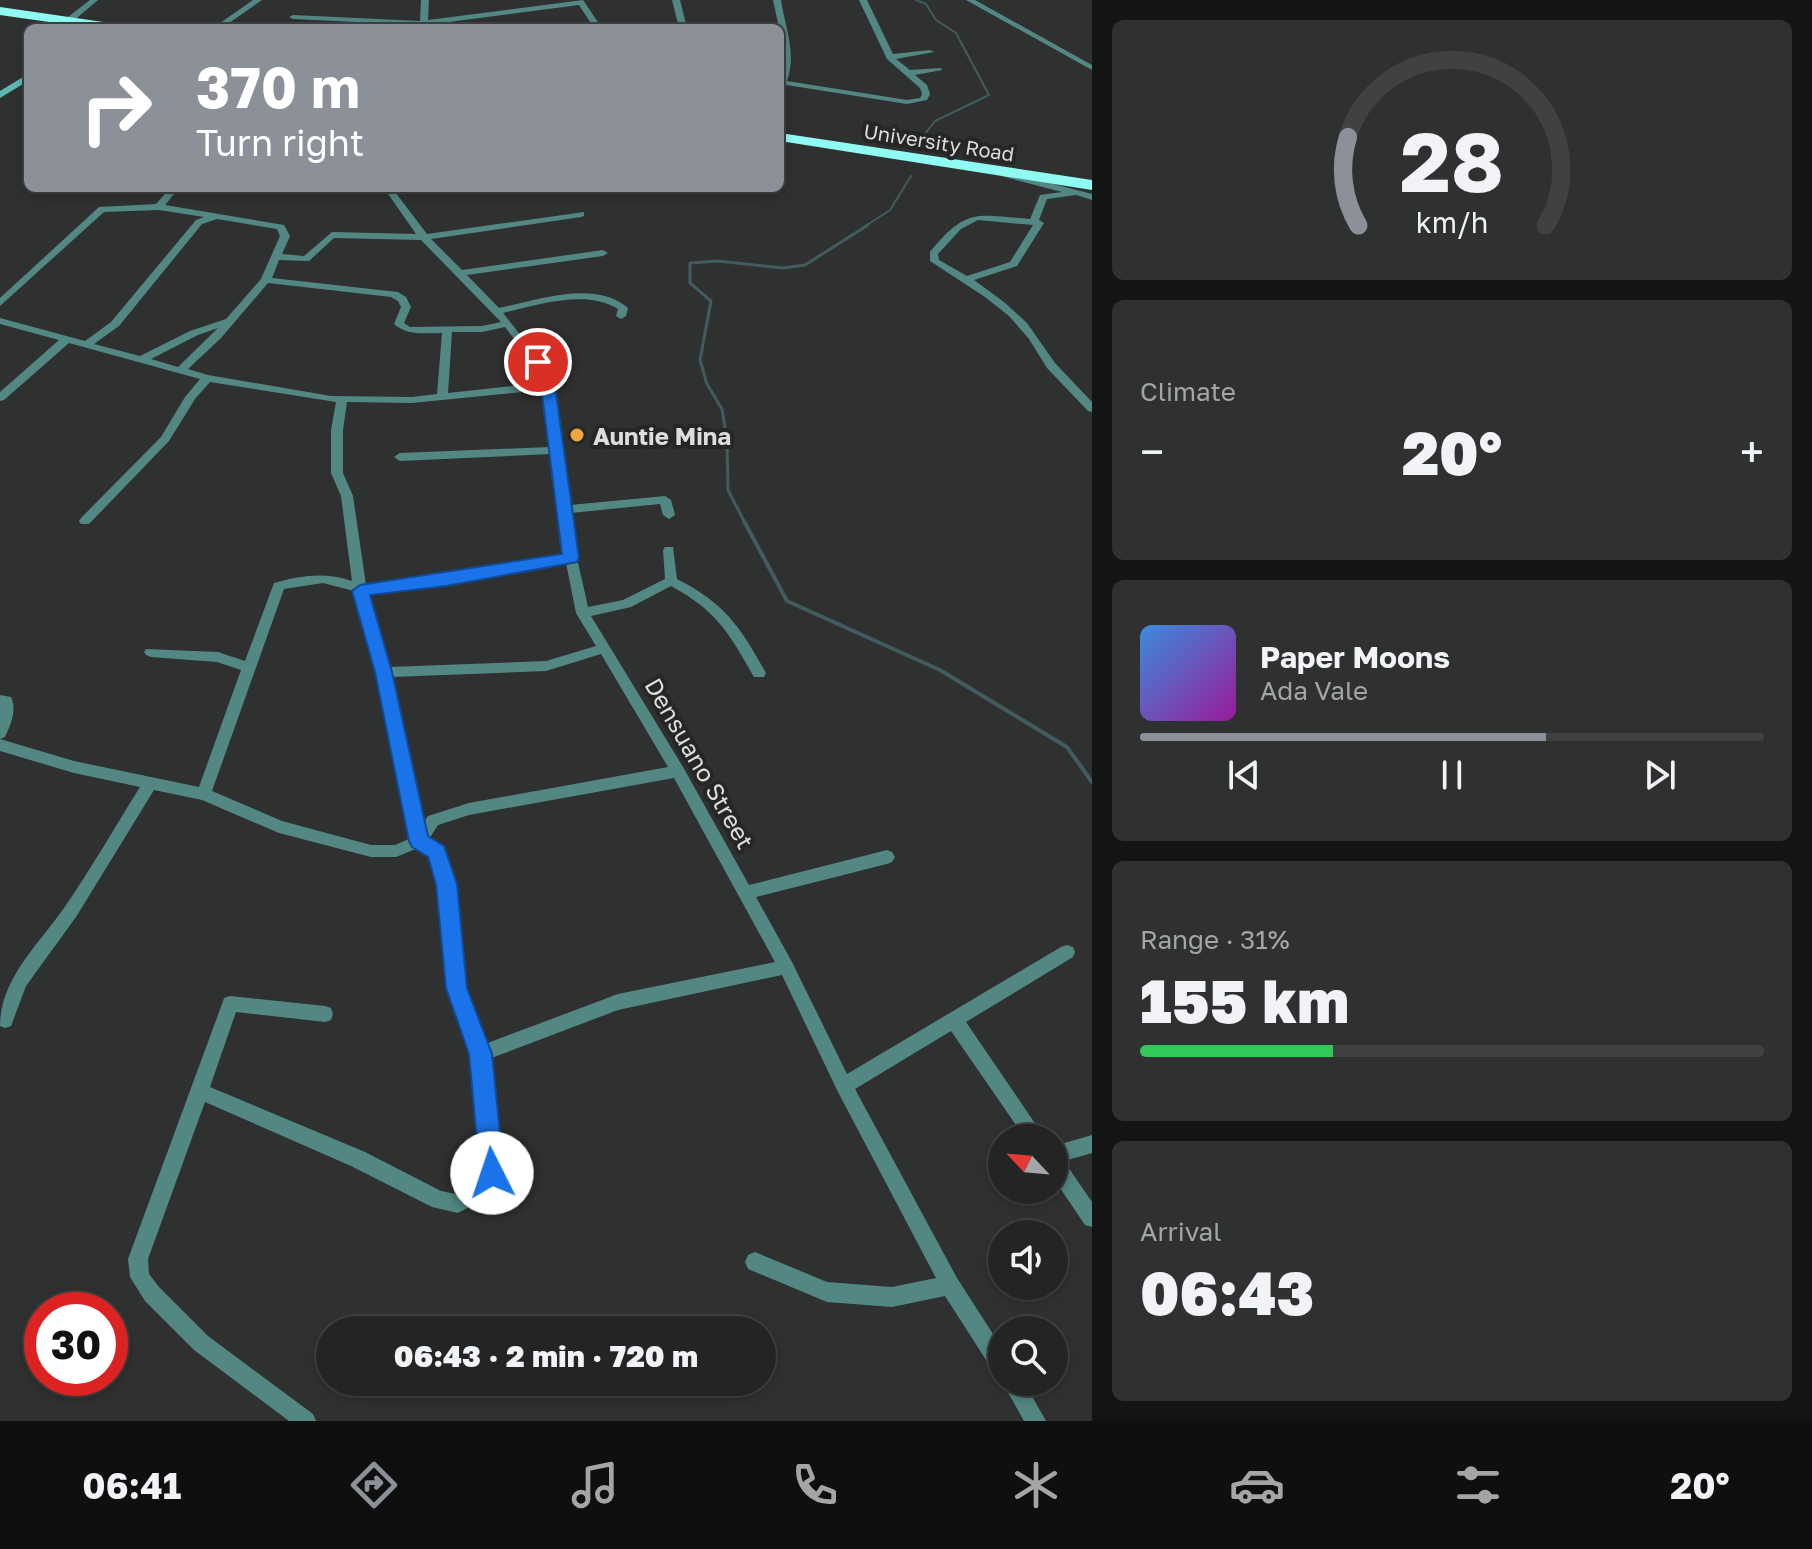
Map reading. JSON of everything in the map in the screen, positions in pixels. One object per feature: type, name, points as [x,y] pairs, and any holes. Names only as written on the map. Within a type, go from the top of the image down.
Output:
[{"type":"highway","points":[[0,14],[88,24]]},
{"type":"highway","name":"University Road","points":[[784,132],[1088,186]]},
{"type":"highway","name":"University Road","points":[[784,138],[1088,186]]},
{"type":"street","points":[[66,21],[94,0]]},
{"type":"street","points":[[223,24],[258,0]]},
{"type":"street","points":[[421,24],[425,0]]},
{"type":"street","points":[[676,0],[682,24]]},
{"type":"street","points":[[777,0],[783,24]]},
{"type":"street","points":[[784,82],[907,102],[923,100],[926,94],[924,87],[890,57],[863,0]]},
{"type":"street","points":[[970,0],[1092,68]]},
{"type":"street","points":[[428,24],[580,2],[595,24]]},
{"type":"street","points":[[293,17],[405,24]]},
{"type":"street","points":[[784,30],[790,55],[789,69],[784,77]]},
{"type":"street","points":[[890,57],[930,52]]},
{"type":"street","points":[[908,73],[938,70]]},
{"type":"street","points":[[0,95],[24,80]]},
{"type":"street","points":[[1034,222],[1045,195],[1088,186]]},
{"type":"street","points":[[159,207],[172,192]]},
{"type":"street","name":"Densuano Street","points":[[391,192],[427,237],[522,338],[538,362],[548,386],[571,558],[583,613],[678,771],[786,967],[844,1086],[950,1285],[988,1345]]},
{"type":"street","points":[[0,303],[102,209],[159,207],[197,218],[218,215],[281,227],[285,236],[266,280],[237,309],[231,321],[180,371]]},
{"type":"street","points":[[278,257],[306,259],[332,235],[427,237],[581,214]]},
{"type":"street","points":[[965,280],[1014,264],[1039,223],[971,217],[961,223],[933,254],[935,261],[1008,310],[1033,337],[1051,367],[1082,395],[1092,409]]},
{"type":"street","points":[[86,345],[115,324],[197,218]]},
{"type":"street","points":[[462,273],[603,253]]},
{"type":"street","points":[[266,280],[394,294],[402,299],[406,307],[399,318],[402,329],[447,330],[507,324]]},
{"type":"street","points":[[497,311],[590,297],[617,301],[623,308],[621,316]]},
{"type":"street","points":[[0,321],[207,378],[331,399],[412,400],[548,386]]},
{"type":"street","points":[[141,360],[194,333],[231,321]]},
{"type":"street","points":[[442,395],[447,330]]},
{"type":"street","points":[[0,398],[67,339]]},
{"type":"street","points":[[85,521],[165,439],[190,397],[207,378]]},
{"type":"street","points":[[202,1092],[358,1159],[439,1200],[458,1204],[479,1191],[492,1173],[480,1054],[456,988],[447,884],[437,852],[419,841],[384,672],[360,591],[347,496],[337,473],[337,430],[342,398]]},
{"type":"street","points":[[400,457],[555,450]]},
{"type":"street","points":[[564,510],[665,500],[669,515]]},
{"type":"street","points":[[669,550],[671,581]]},
{"type":"street","points":[[204,794],[225,727],[251,668],[279,586],[322,578],[341,581],[360,591],[446,580],[571,558]]},
{"type":"street","points":[[583,613],[626,604],[671,581]]},
{"type":"street","points":[[671,581],[715,605],[729,622],[759,673]]},
{"type":"street","points":[[384,672],[546,666],[603,649]]},
{"type":"street","points":[[151,652],[218,657],[251,668]]},
{"type":"street","points":[[0,700],[6,701],[8,709],[0,733]]},
{"type":"street","points":[[0,745],[74,767],[204,794],[279,827],[371,851],[396,851],[419,841],[433,820],[469,809],[678,771]]},
{"type":"street","points":[[5,1020],[19,982],[70,912],[151,782]]},
{"type":"street","points":[[744,893],[887,857]]},
{"type":"street","points":[[844,1086],[1067,952]]},
{"type":"street","points":[[480,1054],[618,1002],[786,967]]},
{"type":"street","points":[[306,1421],[201,1343],[152,1294],[140,1277],[138,1259],[181,1138],[202,1092],[230,1004],[325,1014]]},
{"type":"street","points":[[954,1020],[1026,1124]]},
{"type":"street","points":[[1068,1151],[1092,1144]]},
{"type":"street","points":[[1068,1183],[1092,1218]]},
{"type":"street","points":[[755,1262],[827,1292],[892,1297],[950,1285]]},
{"type":"street","points":[[1021,1396],[1036,1421]]},
{"type":"waterway","points":[[914,148],[935,121],[989,95],[956,33],[936,20],[926,4],[916,0]]},
{"type":"waterway","points":[[864,227],[890,210],[911,176]]},
{"type":"waterway","points":[[745,523],[728,490],[727,440],[722,409],[707,384],[700,360],[711,301],[690,283],[690,263],[718,261],[783,268],[805,265],[868,225]]},
{"type":"waterway","points":[[744,521],[787,601],[940,670],[1067,747],[1092,782]]},
{"type":"place","name":"Auntie Mina","points":[[577,435]]},
{"type":"route","points":[[492,1173],[480,1054],[456,988],[447,884],[437,852],[419,841],[384,672],[360,591],[446,580],[571,558],[548,386],[538,362]]}]
